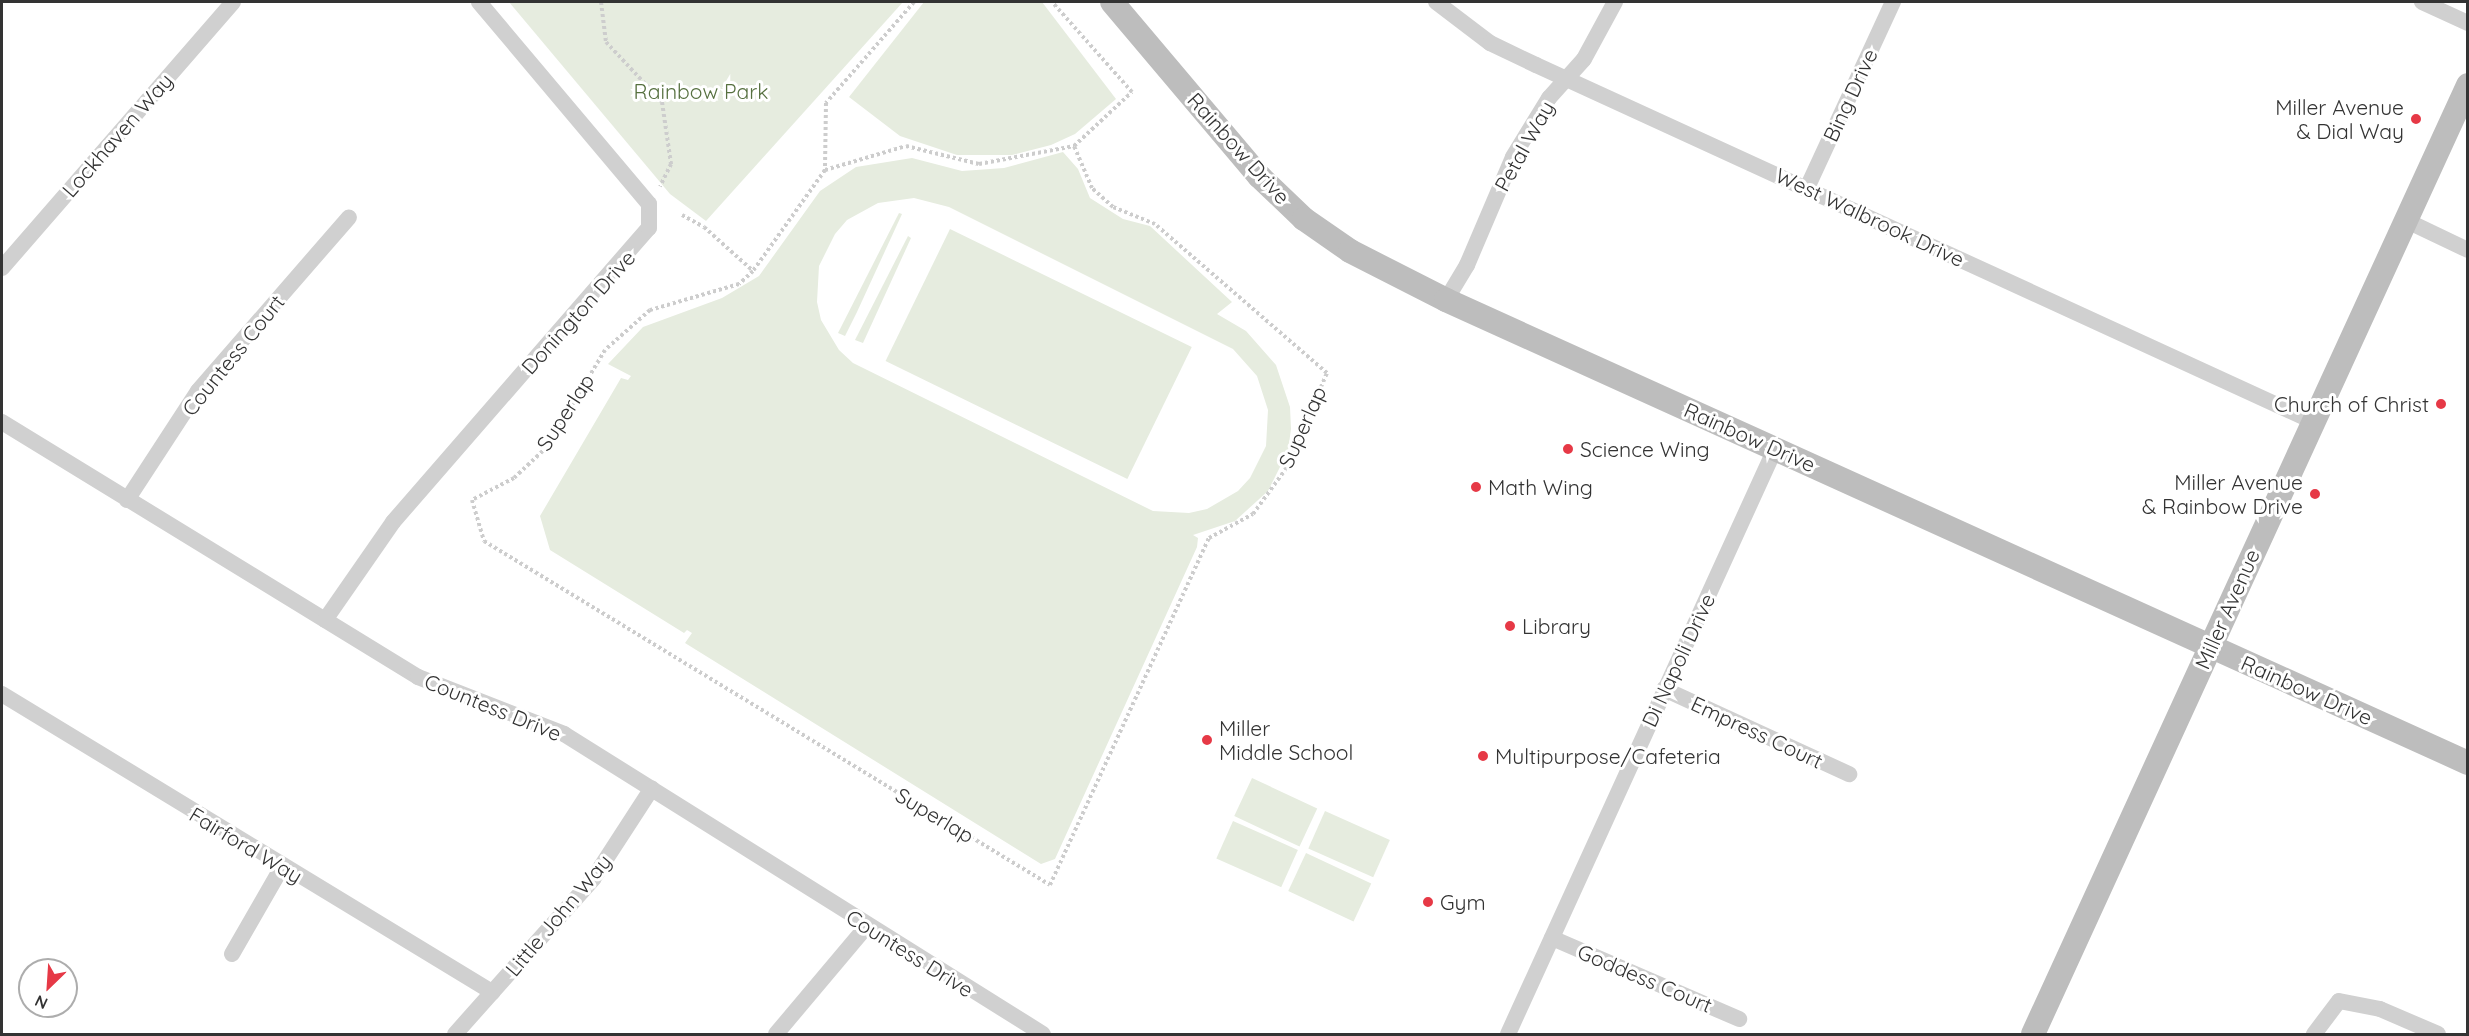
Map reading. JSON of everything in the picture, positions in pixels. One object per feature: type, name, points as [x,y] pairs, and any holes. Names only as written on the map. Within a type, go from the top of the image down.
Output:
[{"type":"street","name":"Lockhaven Way","points":[[2,268],[233,2]]},
{"type":"street","name":"Donington Drive","points":[[325,620],[393,522],[649,228],[649,204],[479,2]]},
{"type":"street","name":"Rainbow Drive","points":[[1112,2],[1259,176],[1304,219],[1350,251],[1446,300],[2468,763]]},
{"type":"street","name":"West Walbrook Drive","points":[[1436,2],[1490,43],[2312,421]]},
{"type":"street","name":"Petal Way","points":[[1446,300],[1467,265],[1513,157],[1549,98],[1584,59],[1615,2]]},
{"type":"street","name":"Bing Drive","points":[[1807,188],[1893,2]]},
{"type":"street","points":[[2422,2],[2468,23]]},
{"type":"street","name":"Miller Avenue","points":[[2033,1035],[2312,421],[2468,85]]},
{"type":"street","name":"Countess Court","points":[[127,500],[198,391],[349,217]]},
{"type":"street","points":[[2405,220],[2468,250]]},
{"type":"street","name":"Countess Drive","points":[[2,422],[418,677],[564,734],[1042,1035]]},
{"type":"street","name":"Di Napoli Drive","points":[[1508,1035],[1775,449]]},
{"type":"street","name":"Empress Court","points":[[1664,689],[1849,774]]},
{"type":"street","name":"Fairford Way","points":[[2,694],[282,867],[492,992]]},
{"type":"street","name":"Little John Way","points":[[455,1035],[592,879],[652,788]]},
{"type":"street","points":[[232,954],[282,867]]},
{"type":"street","points":[[776,1035],[867,926]]},
{"type":"street","name":"Goddess Court","points":[[1552,938],[1739,1019]]},
{"type":"street","points":[[2314,1035],[2339,1001],[2380,1009],[2438,1035]]},
{"type":"path","points":[[601,2],[606,42],[662,102],[672,164],[660,187]]},
{"type":"path","points":[[914,2],[826,103],[825,170],[906,146],[979,164],[1074,146],[1132,92],[1052,2]]},
{"type":"path","name":"Superlap","points":[[825,170],[753,271],[739,284],[650,310],[605,350],[547,447],[514,478],[472,500],[484,541],[1050,885],[1209,538],[1252,514],[1285,470],[1327,373],[1155,225],[1113,207],[1092,188],[1074,146]]},
{"type":"path","points":[[682,215],[704,227],[753,271]]},
{"type":"green space","name":"Rainbow Park","points":[[509,2],[903,2],[706,221],[670,194]]},
{"type":"green space","points":[[924,2],[1042,2],[1116,99],[1075,134],[1051,145],[1012,155],[957,155],[900,136],[849,97]]},
{"type":"green space","points":[[1063,152],[1078,169],[1090,198],[1123,219],[1150,226],[1232,302],[1217,314],[1246,331],[1276,365],[1290,407],[1291,429],[1288,451],[1268,491],[1235,521],[1193,535],[1198,538],[1197,547],[1055,859],[1041,864],[685,643],[692,633],[687,630],[684,633],[550,550],[540,516],[621,378],[628,380],[631,376],[608,364],[643,327],[722,298],[759,276],[820,191],[856,167],[912,158],[962,171],[1004,168]],"holes":[[[914,198],[949,207],[1233,349],[1257,376],[1268,410],[1266,446],[1250,478],[1238,491],[1207,509],[1189,513],[1153,511],[853,363],[839,350],[821,320],[817,302],[819,266],[835,234],[847,220],[878,203]]]},
{"type":"green space","points":[[899,213],[902,214],[845,336],[838,333]]},
{"type":"green space","points":[[950,229],[1192,347],[1127,479],[886,361]]},
{"type":"green space","points":[[908,236],[911,238],[863,343],[855,340]]},
{"type":"green space","points":[[1252,778],[1317,808],[1300,846],[1234,816]]},
{"type":"green space","points":[[1325,811],[1390,840],[1373,877],[1308,848]]},
{"type":"green space","points":[[1233,821],[1298,850],[1281,887],[1216,858]]},
{"type":"green space","points":[[1306,853],[1371,883],[1354,921],[1288,891]]},
{"type":"place","name":"Miller Avenue & Dial Way","points":[[2416,119]]},
{"type":"place","name":"Church of Christ","points":[[2441,404]]},
{"type":"place","name":"Science Wing","points":[[1568,449]]},
{"type":"place","name":"Math Wing","points":[[1476,487]]},
{"type":"place","name":"Miller Avenue & Rainbow Drive","points":[[2315,494]]},
{"type":"place","name":"Library","points":[[1510,626]]},
{"type":"place","name":"Miller Middle School","points":[[1207,740]]},
{"type":"place","name":"Multipurpose/Cafeteria","points":[[1483,756]]},
{"type":"place","name":"Gym","points":[[1428,902]]}]
